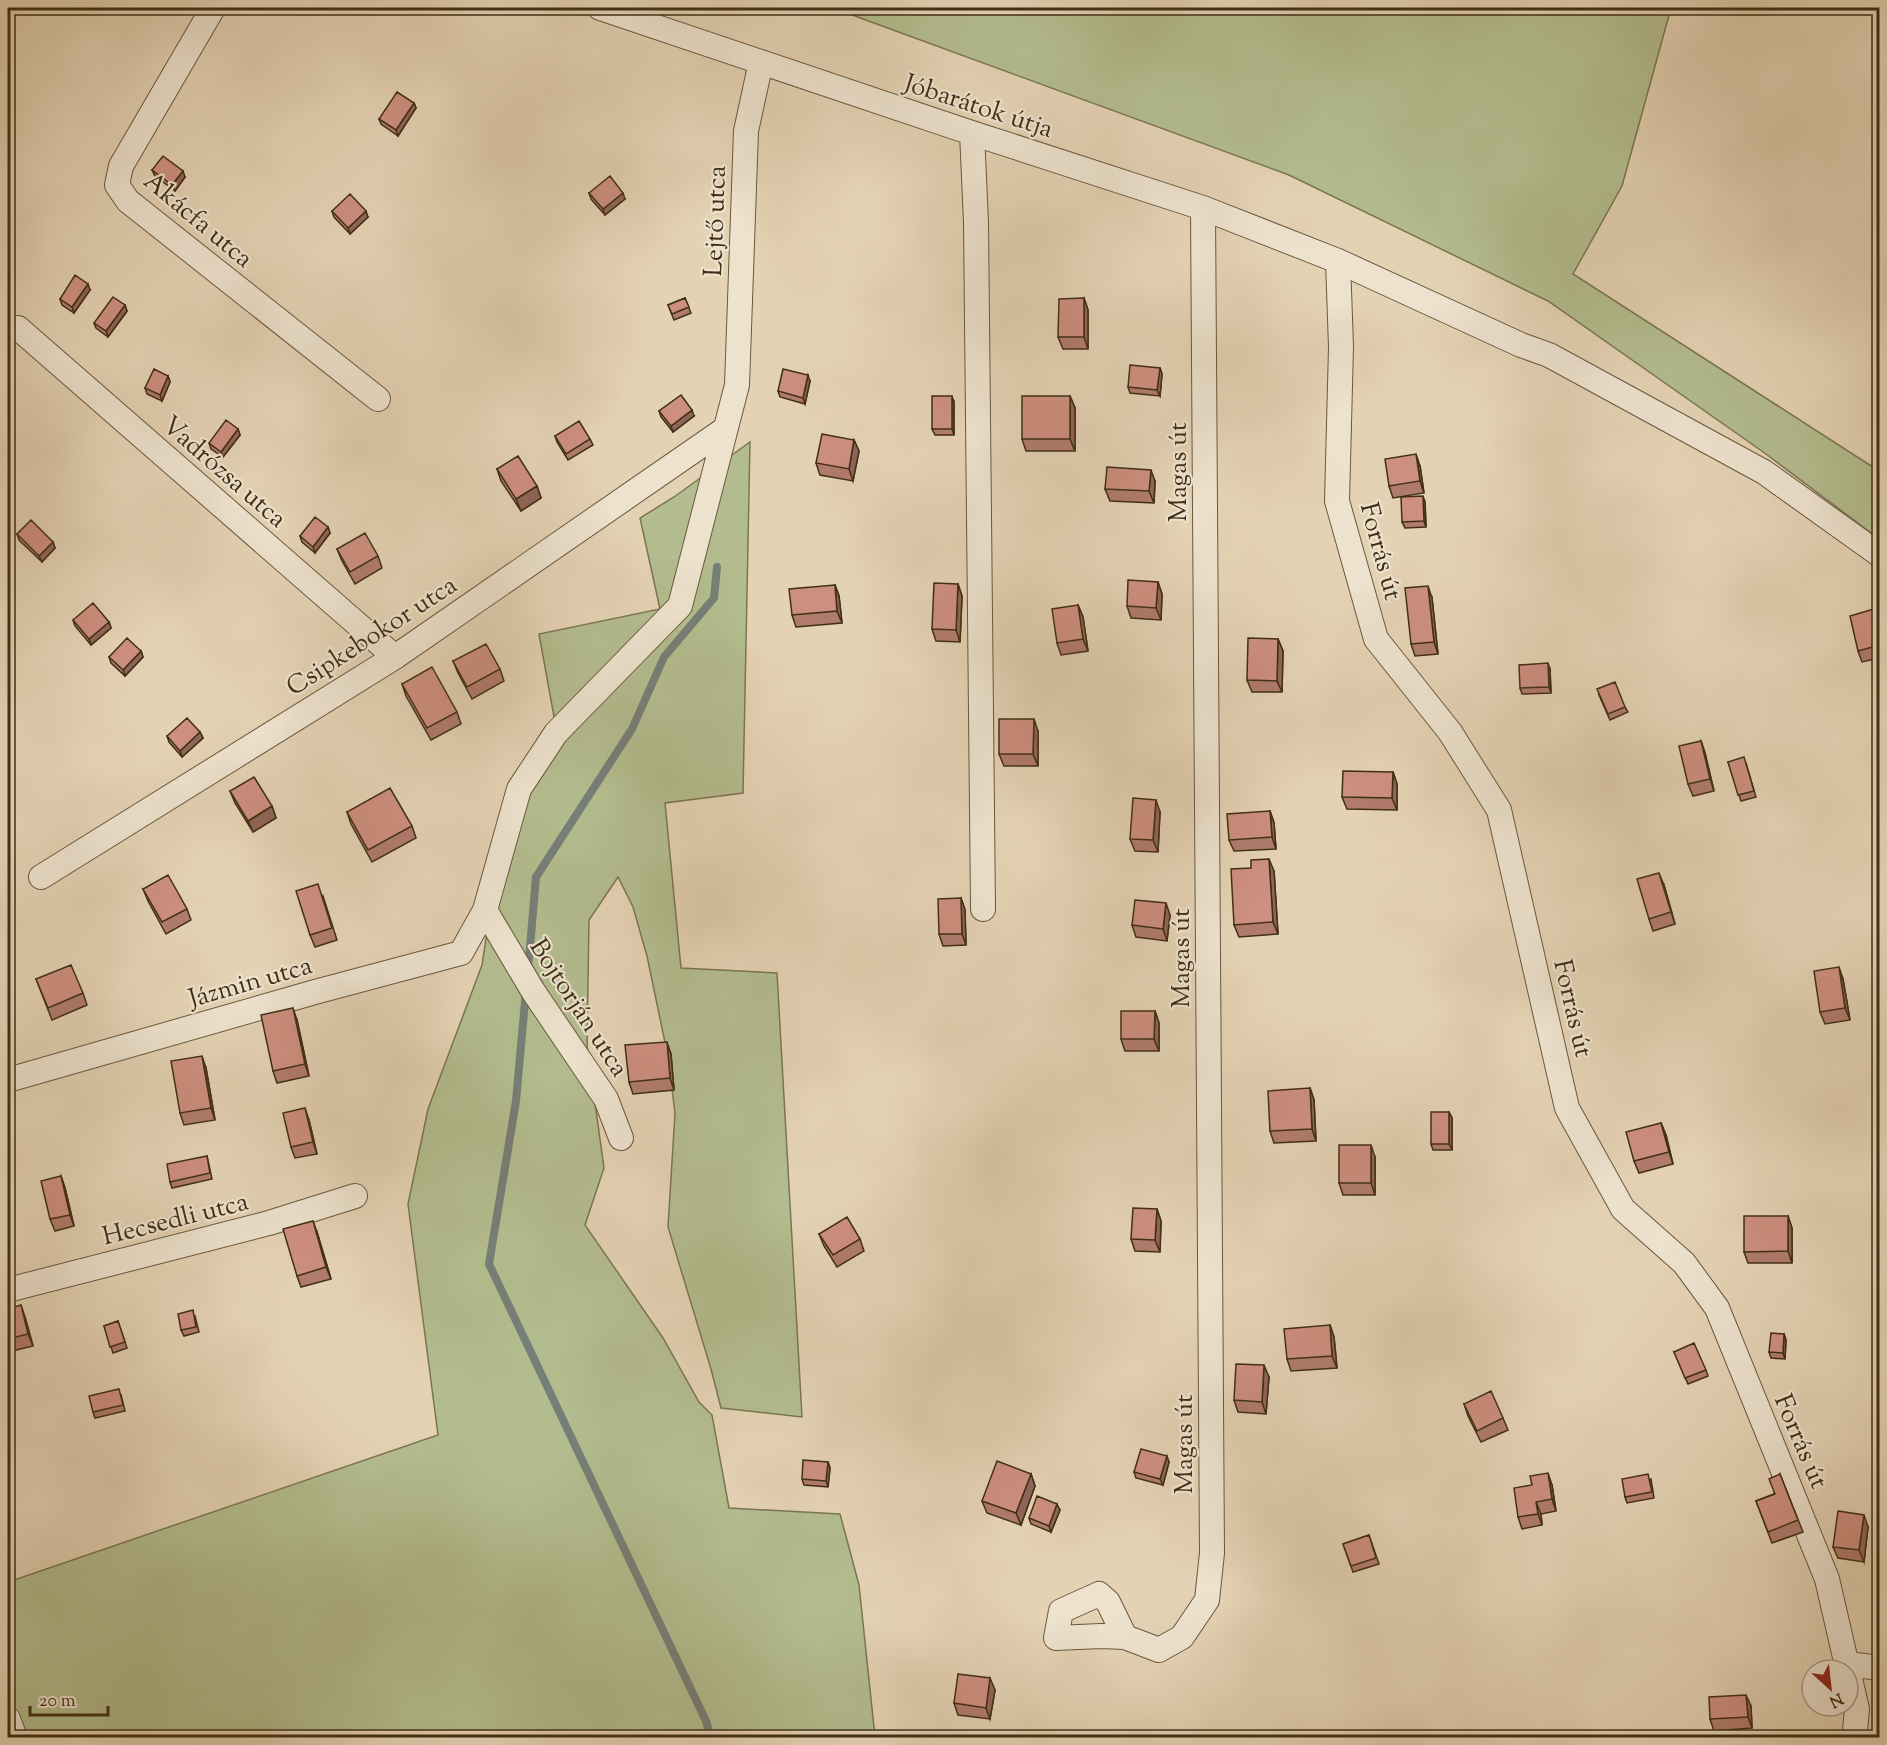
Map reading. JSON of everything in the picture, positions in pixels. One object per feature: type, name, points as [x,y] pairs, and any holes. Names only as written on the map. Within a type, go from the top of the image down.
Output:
[{"type":"street","name":"Akácfa utca","points":[[213,8],[122,166],[117,185],[128,201],[378,399]]},
{"type":"street","name":"Jóbarátok útja","points":[[600,8],[1203,208],[1338,261],[1521,345],[1549,355],[1764,472],[1880,555]]},
{"type":"street","name":"Lejtő utca","points":[[725,429],[737,385],[746,131],[761,62]]},
{"type":"street","points":[[972,133],[976,222],[983,909]]},
{"type":"street","name":"Magas út","points":[[1125,1637],[1159,1650],[1182,1637],[1207,1600],[1212,1554],[1203,208]]},
{"type":"street","name":"Forrás út","points":[[1338,261],[1341,346],[1337,501],[1376,639],[1450,732],[1499,810],[1567,1108],[1623,1209],[1684,1263],[1717,1308],[1827,1579],[1846,1658]]},
{"type":"street","name":"Vadrózsa utca","points":[[18,328],[395,657]]},
{"type":"street","name":"Csipkebokor utca","points":[[41,877],[395,657],[725,429]]},
{"type":"street","name":"Jázmin utca","points":[[8,1080],[460,953],[485,910],[519,789],[556,733],[680,606],[725,429]]},
{"type":"street","name":"Bojtorján utca","points":[[485,910],[533,992],[606,1099],[621,1138]]},
{"type":"street","name":"Hecsedli utca","points":[[8,1290],[268,1223],[355,1196]]},
{"type":"street","points":[[1860,1666],[1880,1668]]},
{"type":"street","name":"Forrás út","points":[[1854,1735],[1856,1718]]},
{"type":"street","points":[[8,1719],[15,1737]]},
{"type":"green space","points":[[833,8],[1671,8],[1622,186],[1573,274],[1879,471],[1879,539],[1766,454],[1548,301],[1289,175]]},
{"type":"green space","points":[[750,442],[743,793],[665,803],[681,968],[777,973],[802,1417],[721,1408],[668,1227],[675,1113],[668,1057],[647,956],[633,907],[618,877],[589,920],[587,1045],[604,1168],[585,1225],[663,1338],[699,1402],[712,1415],[729,1508],[840,1514],[859,1585],[875,1737],[29,1738],[11,1711],[14,1580],[438,1435],[408,1204],[428,1109],[482,965],[506,808],[555,722],[539,634],[660,609],[640,518],[674,497]]},
{"type":"building","points":[[397,92],[414,103],[396,130],[379,119]]},
{"type":"building","points":[[163,156],[183,171],[172,185],[152,170]]},
{"type":"building","points":[[610,176],[623,193],[603,209],[589,193]]},
{"type":"building","points":[[350,194],[366,211],[348,228],[332,211]]},
{"type":"building","points":[[75,275],[88,284],[72,307],[60,299]]},
{"type":"building","points":[[113,297],[125,305],[106,331],[94,323]]},
{"type":"building","points":[[685,298],[689,307],[672,314],[668,305]]},
{"type":"building","points":[[1084,298],[1084,337],[1058,337],[1059,299]]},
{"type":"building","points":[[1130,365],[1160,368],[1157,390],[1128,387]]},
{"type":"building","points":[[154,369],[168,376],[160,395],[145,388]]},
{"type":"building","points":[[783,369],[808,375],[803,398],[778,391]]},
{"type":"building","points":[[681,395],[692,410],[671,426],[659,411]]},
{"type":"building","points":[[932,396],[952,396],[952,429],[932,429]]},
{"type":"building","points":[[1022,396],[1070,396],[1070,439],[1022,439]]},
{"type":"building","points":[[226,420],[238,429],[221,452],[209,443]]},
{"type":"building","points":[[579,421],[590,439],[566,454],[555,436]]},
{"type":"building","points":[[822,434],[854,440],[849,469],[816,463]]},
{"type":"building","points":[[1416,454],[1420,481],[1389,486],[1385,459]]},
{"type":"building","points":[[518,456],[537,486],[516,499],[497,469]]},
{"type":"building","points":[[1107,467],[1151,470],[1149,491],[1105,489]]},
{"type":"building","points":[[1423,496],[1424,521],[1402,522],[1401,497]]},
{"type":"building","points":[[315,517],[328,527],[313,547],[300,536]]},
{"type":"building","points":[[31,520],[53,542],[39,556],[17,534]]},
{"type":"building","points":[[365,533],[378,556],[350,572],[337,549]]},
{"type":"building","points":[[1128,580],[1158,582],[1156,608],[1127,606]]},
{"type":"building","points":[[934,583],[958,584],[956,630],[932,629]]},
{"type":"building","points":[[835,585],[837,611],[792,615],[789,589]]},
{"type":"building","points":[[1428,586],[1434,642],[1411,644],[1405,588]]},
{"type":"building","points":[[93,603],[109,622],[89,639],[73,620]]},
{"type":"building","points":[[1078,605],[1083,639],[1057,643],[1052,609]]},
{"type":"building","points":[[1874,609],[1880,634],[1880,645],[1858,651],[1850,616]]},
{"type":"building","points":[[127,638],[141,651],[123,670],[109,657]]},
{"type":"building","points":[[1248,638],[1278,639],[1277,681],[1247,680]]},
{"type":"building","points":[[486,644],[500,669],[467,687],[453,661]]},
{"type":"building","points":[[1548,663],[1549,687],[1520,688],[1519,665]]},
{"type":"building","points":[[432,667],[457,712],[427,728],[402,684]]},
{"type":"building","points":[[1615,682],[1625,707],[1608,714],[1597,689]]},
{"type":"building","points":[[187,718],[200,732],[180,751],[167,736]]},
{"type":"building","points":[[999,719],[1034,719],[1033,754],[999,754]]},
{"type":"building","points":[[1701,741],[1710,779],[1688,784],[1679,746]]},
{"type":"building","points":[[1744,757],[1754,791],[1738,795],[1728,762]]},
{"type":"building","points":[[1343,771],[1393,772],[1392,798],[1342,797]]},
{"type":"building","points":[[254,777],[272,806],[248,821],[230,791]]},
{"type":"building","points":[[390,788],[412,826],[368,850],[347,812]]},
{"type":"building","points":[[1133,798],[1156,800],[1153,840],[1130,839]]},
{"type":"building","points":[[1270,811],[1272,837],[1229,840],[1227,814]]},
{"type":"building","points":[[1269,859],[1273,922],[1234,925],[1231,869],[1251,868],[1251,860]]},
{"type":"building","points":[[1659,873],[1671,912],[1649,919],[1637,879]]},
{"type":"building","points":[[168,875],[187,909],[162,922],[143,889]]},
{"type":"building","points":[[318,884],[332,928],[310,935],[296,891]]},
{"type":"building","points":[[961,898],[962,934],[939,934],[938,899]]},
{"type":"building","points":[[1135,900],[1166,903],[1163,929],[1132,925]]},
{"type":"building","points":[[71,965],[83,993],[48,1008],[36,979]]},
{"type":"building","points":[[1839,967],[1845,1008],[1820,1012],[1814,971]]},
{"type":"building","points":[[293,1008],[305,1064],[273,1071],[261,1015]]},
{"type":"building","points":[[1121,1011],[1155,1011],[1154,1039],[1121,1039]]},
{"type":"building","points":[[667,1042],[670,1078],[629,1082],[625,1045]]},
{"type":"building","points":[[202,1056],[211,1108],[180,1113],[171,1061]]},
{"type":"building","points":[[1310,1088],[1312,1129],[1270,1131],[1268,1091]]},
{"type":"building","points":[[305,1108],[313,1142],[291,1147],[283,1113]]},
{"type":"building","points":[[1431,1112],[1449,1112],[1449,1144],[1431,1144]]},
{"type":"building","points":[[1661,1123],[1669,1152],[1634,1161],[1626,1132]]},
{"type":"building","points":[[1339,1145],[1371,1145],[1371,1183],[1339,1183]]},
{"type":"building","points":[[207,1156],[210,1173],[170,1182],[167,1164]]},
{"type":"building","points":[[61,1176],[70,1215],[50,1219],[41,1181]]},
{"type":"building","points":[[1133,1208],[1157,1209],[1155,1240],[1131,1239]]},
{"type":"building","points":[[1744,1216],[1788,1216],[1788,1251],[1744,1252]]},
{"type":"building","points":[[847,1217],[860,1239],[833,1255],[819,1234]]},
{"type":"building","points":[[313,1221],[326,1267],[297,1276],[283,1229]]},
{"type":"building","points":[[21,1305],[28,1334],[8,1339],[8,1309]]},
{"type":"building","points":[[193,1310],[196,1327],[181,1330],[178,1314]]},
{"type":"building","points":[[118,1321],[125,1342],[110,1347],[104,1326]]},
{"type":"building","points":[[1330,1325],[1332,1356],[1287,1359],[1284,1329]]},
{"type":"building","points":[[1771,1333],[1784,1334],[1783,1353],[1769,1352]]},
{"type":"building","points":[[1694,1343],[1706,1370],[1685,1378],[1674,1352]]},
{"type":"building","points":[[1236,1364],[1264,1365],[1262,1402],[1234,1400]]},
{"type":"building","points":[[119,1389],[123,1405],[93,1412],[89,1396]]},
{"type":"building","points":[[1491,1391],[1503,1418],[1477,1431],[1464,1404]]},
{"type":"building","points":[[1141,1449],[1167,1456],[1160,1479],[1134,1472]]},
{"type":"building","points":[[803,1460],[828,1462],[826,1481],[802,1479]]},
{"type":"building","points":[[997,1461],[1031,1474],[1016,1513],[982,1501]]},
{"type":"building","points":[[1548,1473],[1552,1499],[1536,1502],[1538,1514],[1518,1517],[1514,1488],[1532,1485],[1530,1476]]},
{"type":"building","points":[[1648,1474],[1652,1492],[1625,1497],[1622,1479]]},
{"type":"building","points":[[1780,1474],[1798,1520],[1768,1532],[1756,1501],[1775,1494],[1769,1479]]},
{"type":"building","points":[[1037,1496],[1057,1504],[1049,1526],[1029,1518]]},
{"type":"building","points":[[1838,1511],[1864,1515],[1859,1550],[1833,1547]]},
{"type":"building","points":[[1369,1535],[1376,1558],[1351,1566],[1343,1544]]},
{"type":"building","points":[[958,1674],[990,1678],[986,1708],[954,1703]]},
{"type":"building","points":[[1746,1695],[1748,1717],[1710,1719],[1709,1697]]},
{"type":"waterway","points":[[528,970],[536,877],[632,729],[664,657],[714,598],[717,567]]},
{"type":"waterway","points":[[526,990],[516,1101],[489,1264],[706,1721],[711,1738]]}]
